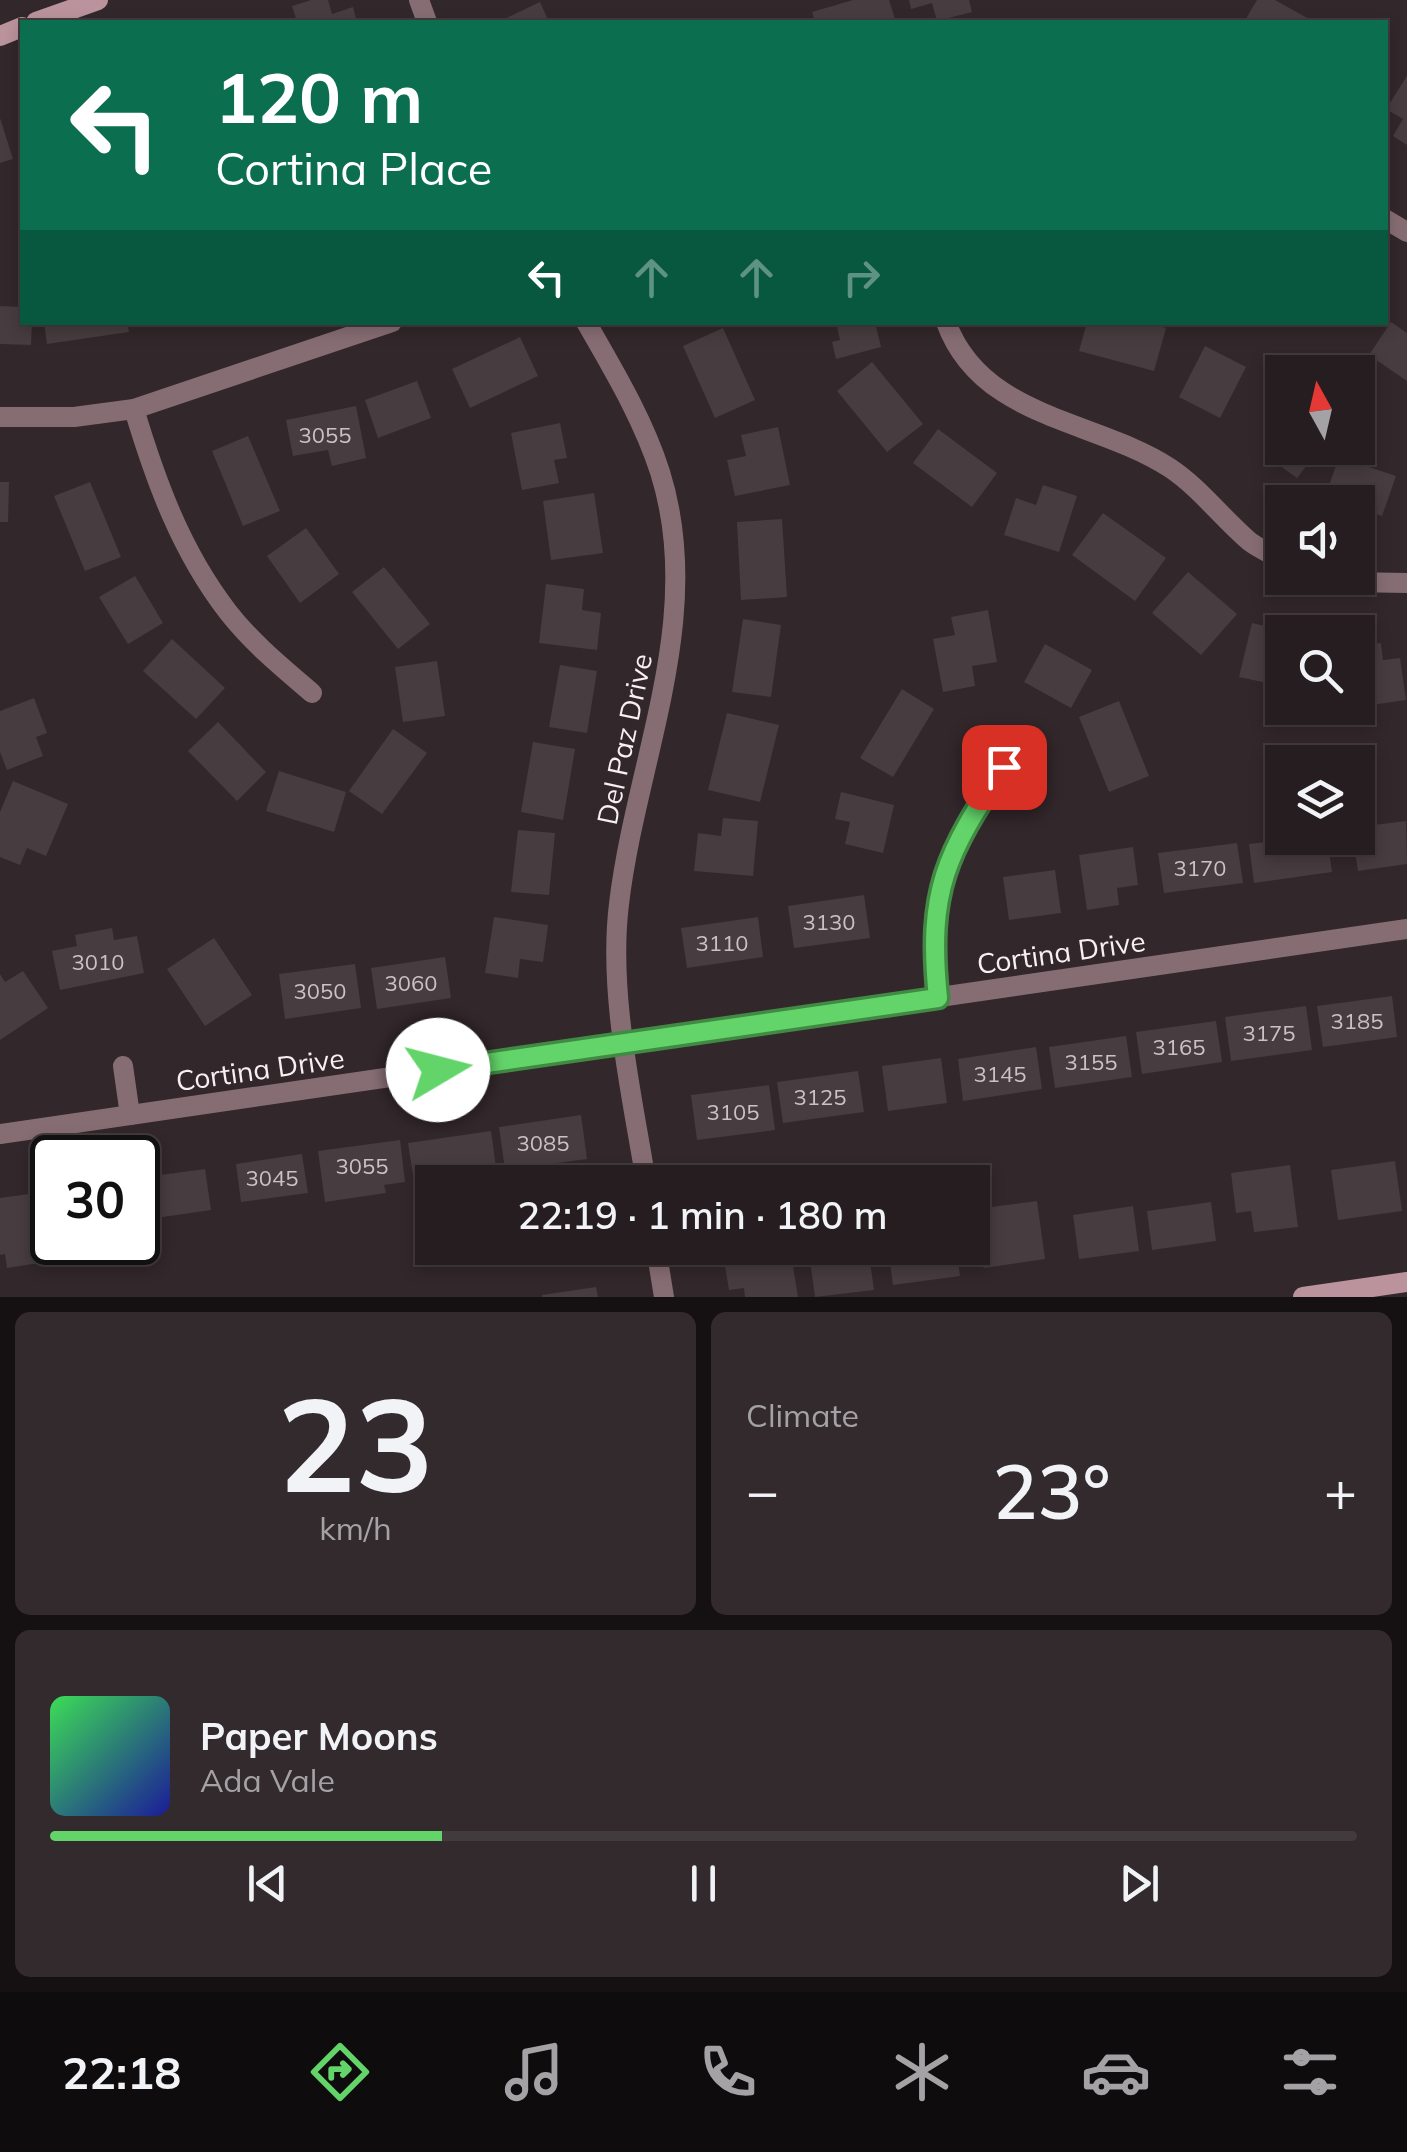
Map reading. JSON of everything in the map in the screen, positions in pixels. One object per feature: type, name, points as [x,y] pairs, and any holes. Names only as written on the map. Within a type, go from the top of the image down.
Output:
[{"type":"street","points":[[45,16],[98,0]]},
{"type":"street","points":[[0,416],[74,417],[134,409],[383,325]]},
{"type":"street","name":"Del Paz Drive","points":[[588,325],[626,393],[660,473],[668,504],[676,582],[670,656],[619,905],[616,940],[624,1044],[643,1165]]},
{"type":"street","points":[[947,325],[962,357],[1006,394],[1034,411],[1149,454],[1180,474],[1252,543],[1265,550]]},
{"type":"street","points":[[134,409],[161,495],[204,578],[230,615],[312,693]]},
{"type":"street","points":[[1375,582],[1407,583]]},
{"type":"street","points":[[938,998],[934,955],[941,880],[960,832],[1004,767]]},
{"type":"street","name":"Cortina Drive","points":[[0,1134],[1407,929]]},
{"type":"street","points":[[123,1066],[130,1115]]},
{"type":"street","points":[[659,1265],[664,1297]]},
{"type":"street","points":[[1303,1297],[1407,1282]]},
{"type":"building","points":[[328,0],[332,14],[353,7],[356,20],[296,20],[292,6]]},
{"type":"building","points":[[853,0],[889,0],[895,20],[814,20],[812,12]]},
{"type":"building","points":[[909,0],[969,0],[972,12],[937,20],[932,3],[911,9]]},
{"type":"building","points":[[1257,0],[1275,0],[1311,20],[1245,20]]},
{"type":"building","points":[[540,2],[548,20],[502,20]]},
{"type":"building","points":[[1407,76],[1407,145],[1393,136],[1403,119],[1388,110]]},
{"type":"building","points":[[0,118],[13,159],[0,163]]},
{"type":"building","points":[[0,306],[20,307],[20,325],[32,325],[31,345],[0,344]]},
{"type":"building","points":[[1391,322],[1407,333],[1407,381],[1375,359],[1375,355],[1369,355]]},
{"type":"building","points":[[44,325],[128,325],[129,332],[47,344]]},
{"type":"building","points":[[837,325],[876,325],[881,347],[836,359],[832,342],[840,340]]},
{"type":"building","points":[[1086,325],[1166,328],[1154,371],[1079,351]]},
{"type":"building","points":[[723,328],[755,400],[715,418],[683,346]]},
{"type":"building","points":[[520,337],[538,376],[470,408],[452,369]]},
{"type":"building","points":[[1205,346],[1246,367],[1220,418],[1179,397]]},
{"type":"building","points":[[872,362],[923,424],[887,452],[837,391]]},
{"type":"building","points":[[417,381],[431,418],[378,438],[365,400]]},
{"type":"building","points":[[356,406],[366,458],[332,466],[328,450],[293,456],[286,420]]},
{"type":"building","points":[[560,423],[567,458],[554,460],[559,483],[522,490],[511,433]]},
{"type":"building","points":[[778,427],[790,485],[735,496],[727,460],[746,456],[741,435]]},
{"type":"building","points":[[938,429],[997,473],[972,507],[913,463]]},
{"type":"building","points":[[248,436],[280,511],[243,526],[212,451]]},
{"type":"building","points":[[1279,465],[1307,465],[1297,478]]},
{"type":"building","points":[[1336,465],[1363,465],[1396,476],[1382,516],[1375,514],[1375,485],[1329,485]]},
{"type":"building","points":[[0,482],[9,482],[8,522],[0,522]]},
{"type":"building","points":[[90,482],[121,557],[85,571],[54,496]]},
{"type":"building","points":[[1043,485],[1077,496],[1059,552],[1004,535],[1016,498],[1036,505]]},
{"type":"building","points":[[594,493],[603,553],[551,560],[543,501]]},
{"type":"building","points":[[1103,513],[1166,558],[1135,601],[1072,555]]},
{"type":"building","points":[[782,519],[787,597],[741,600],[737,522]]},
{"type":"building","points":[[306,528],[339,574],[300,603],[267,556]]},
{"type":"building","points":[[384,567],[430,624],[398,649],[352,592]]},
{"type":"building","points":[[1188,572],[1237,614],[1201,655],[1152,613]]},
{"type":"building","points":[[135,576],[163,623],[128,644],[99,597]]},
{"type":"building","points":[[546,584],[584,589],[582,610],[601,613],[597,650],[539,643]]},
{"type":"building","points":[[988,610],[997,662],[972,666],[975,686],[943,692],[933,639],[955,635],[951,617]]},
{"type":"building","points":[[743,619],[781,625],[771,697],[732,692]]},
{"type":"building","points":[[1252,623],[1265,626],[1265,682],[1239,677]]},
{"type":"building","points":[[172,639],[225,688],[196,719],[143,671]]},
{"type":"building","points":[[1381,643],[1383,660],[1400,658],[1406,700],[1375,705],[1375,644]]},
{"type":"building","points":[[1045,644],[1092,670],[1071,708],[1024,682]]},
{"type":"building","points":[[437,661],[445,716],[403,722],[395,667]]},
{"type":"building","points":[[560,665],[597,671],[587,733],[549,727]]},
{"type":"building","points":[[902,689],[934,709],[893,777],[860,758]]},
{"type":"building","points":[[34,698],[47,733],[36,737],[43,756],[7,770],[0,752],[0,711]]},
{"type":"building","points":[[1119,701],[1149,776],[1109,792],[1079,717]]},
{"type":"building","points":[[727,713],[779,725],[760,802],[708,790]]},
{"type":"building","points":[[218,722],[266,772],[237,801],[188,751]]},
{"type":"building","points":[[393,729],[427,753],[382,814],[349,791]]},
{"type":"building","points":[[533,742],[575,749],[563,820],[521,812]]},
{"type":"building","points":[[279,771],[346,792],[334,832],[266,811]]},
{"type":"building","points":[[13,781],[68,804],[46,856],[27,848],[20,865],[0,857],[0,812]]},
{"type":"building","points":[[841,792],[894,805],[883,853],[845,844],[850,822],[835,819]]},
{"type":"building","points":[[723,818],[758,821],[753,876],[694,871],[698,833],[721,836]]},
{"type":"building","points":[[1406,821],[1407,864],[1358,871],[1356,855],[1375,855],[1375,825]]},
{"type":"building","points":[[518,830],[555,833],[549,895],[511,892]]},
{"type":"building","points":[[1265,842],[1265,855],[1330,855],[1332,872],[1254,883],[1249,844]]},
{"type":"building","points":[[1237,843],[1243,883],[1164,893],[1158,853]]},
{"type":"building","points":[[1133,847],[1138,885],[1117,888],[1119,905],[1087,910],[1079,855]]},
{"type":"building","points":[[1055,870],[1061,913],[1009,920],[1003,877]]},
{"type":"building","points":[[864,895],[870,938],[794,948],[788,906]]},
{"type":"building","points":[[494,917],[548,925],[543,962],[520,959],[518,978],[485,973]]},
{"type":"building","points":[[758,917],[763,957],[687,968],[681,928]]},
{"type":"building","points":[[112,928],[114,940],[137,936],[144,973],[60,990],[52,951],[77,946],[75,935]]},
{"type":"building","points":[[214,938],[252,995],[205,1026],[167,969]]},
{"type":"building","points":[[445,957],[451,998],[377,1009],[371,968]]},
{"type":"building","points":[[355,964],[361,1008],[285,1019],[279,974]]},
{"type":"building","points":[[23,971],[48,1008],[0,1040],[0,974],[5,982]]},
{"type":"building","points":[[1392,996],[1397,1037],[1323,1047],[1317,1006]]},
{"type":"building","points":[[1306,1006],[1312,1050],[1231,1061],[1225,1017]]},
{"type":"building","points":[[1216,1021],[1222,1062],[1142,1074],[1136,1032]]},
{"type":"building","points":[[1126,1036],[1132,1077],[1055,1088],[1049,1047]]},
{"type":"building","points":[[1036,1047],[1042,1089],[963,1101],[958,1059]]},
{"type":"building","points":[[941,1058],[947,1103],[888,1111],[882,1066]]},
{"type":"building","points":[[858,1071],[864,1112],[783,1123],[777,1082]]},
{"type":"building","points":[[769,1085],[775,1130],[697,1140],[691,1095]]},
{"type":"building","points":[[581,1115],[587,1159],[504,1165],[499,1127]]},
{"type":"building","points":[[491,1131],[496,1165],[415,1165],[415,1187],[408,1143]]},
{"type":"building","points":[[400,1140],[405,1182],[384,1185],[386,1193],[325,1202],[318,1151]]},
{"type":"building","points":[[302,1154],[308,1193],[241,1202],[236,1164]]},
{"type":"building","points":[[1395,1161],[1402,1211],[1338,1220],[1331,1170]]},
{"type":"building","points":[[1290,1165],[1298,1227],[1254,1232],[1251,1211],[1236,1213],[1231,1173]]},
{"type":"building","points":[[205,1169],[211,1210],[160,1217],[160,1175]]},
{"type":"building","points":[[30,1194],[30,1264],[7,1268],[5,1254],[0,1255],[0,1198]]},
{"type":"building","points":[[1037,1201],[1045,1259],[984,1268],[990,1265],[990,1207]]},
{"type":"building","points":[[1211,1202],[1216,1241],[1152,1250],[1147,1211]]},
{"type":"building","points":[[1133,1206],[1139,1251],[1079,1259],[1073,1215]]},
{"type":"building","points":[[725,1265],[793,1265],[798,1297],[745,1297],[744,1288],[729,1290]]},
{"type":"building","points":[[811,1265],[870,1265],[874,1290],[815,1297]]},
{"type":"building","points":[[890,1265],[958,1265],[960,1276],[893,1285]]},
{"type":"building","points":[[596,1287],[598,1297],[542,1297],[542,1295]]},
{"type":"route","points":[[438,1070],[938,998],[934,955],[941,880],[960,832],[1004,767]]}]
